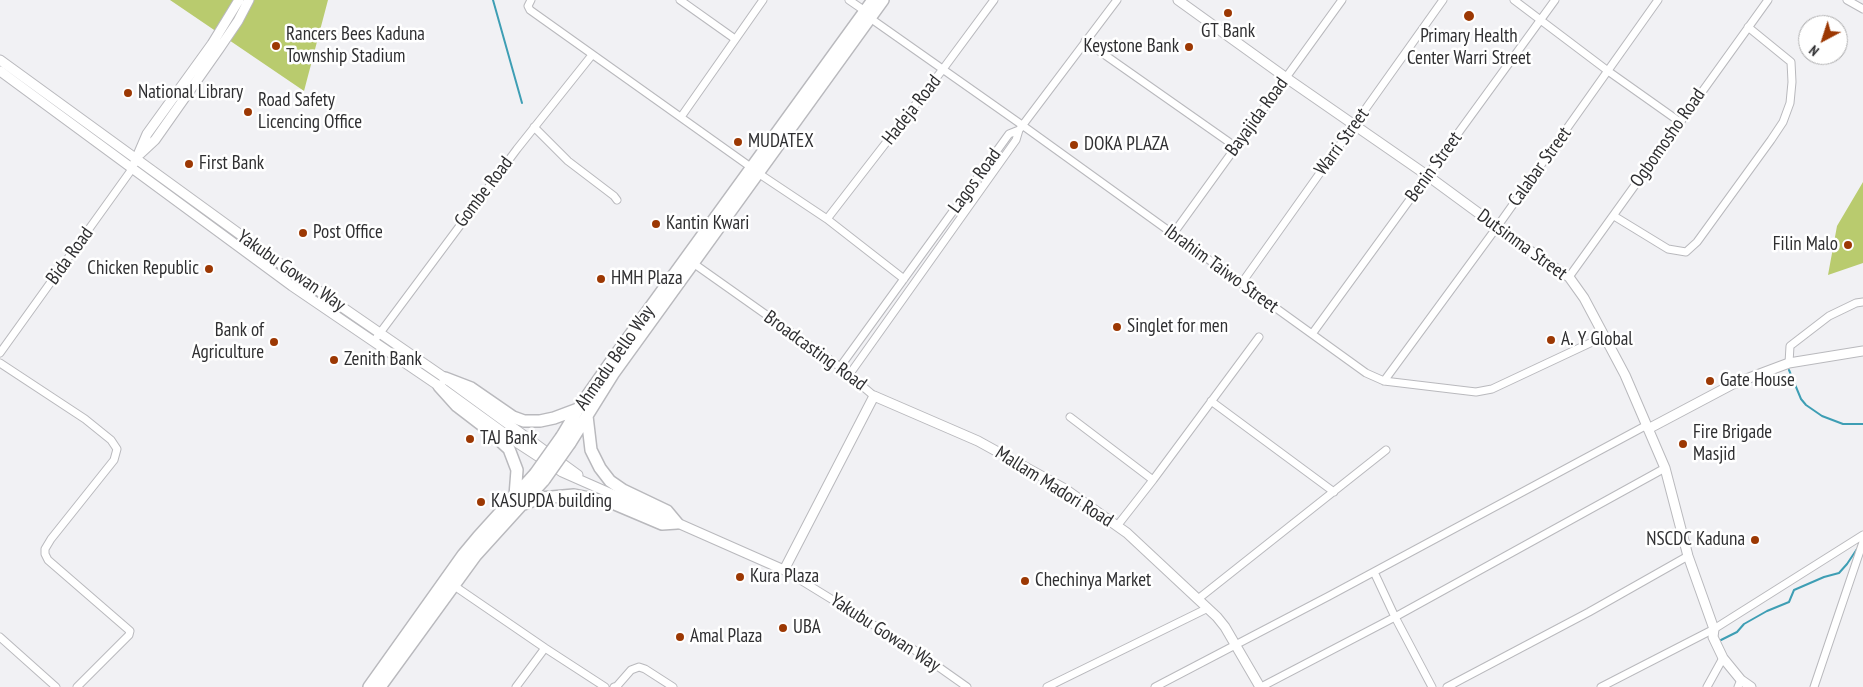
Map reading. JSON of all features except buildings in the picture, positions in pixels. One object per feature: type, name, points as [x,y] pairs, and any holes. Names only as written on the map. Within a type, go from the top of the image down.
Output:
[{"type":"main road","name":"Ahmadu Bello Way","points":[[867,15],[873,0]]},
{"type":"main road","name":"Ahmadu Bello Way","points":[[380,687],[453,585],[540,477],[582,413],[755,170],[867,15],[883,0]]},
{"type":"main road","name":"Ahmadu Bello Way","points":[[582,413],[613,374],[693,263],[755,170]]},
{"type":"main road","points":[[442,382],[471,388],[513,417],[524,421],[547,420],[582,413],[591,450],[600,468],[610,481],[667,511],[677,523]]},
{"type":"main road","points":[[442,382],[457,406],[494,435],[509,450],[517,470],[519,501],[574,495],[610,502],[662,524],[677,523]]},
{"type":"main road","name":"Ahmadu Bello Way","points":[[369,687],[463,555],[478,537],[519,501]]},
{"type":"street","name":"Bida Road","points":[[0,353],[132,169],[147,134],[212,44],[239,0]]},
{"type":"street","name":"Bida Road","points":[[136,158],[160,132],[224,42],[249,0]]},
{"type":"street","points":[[680,0],[735,39]]},
{"type":"street","points":[[681,117],[763,0]]},
{"type":"street","name":"Ibrahim Taiwo Street","points":[[849,0],[1020,127],[1366,373],[1384,381],[1476,392],[1492,388],[1605,336]]},
{"type":"street","name":"Hadeja Road","points":[[827,219],[994,0]]},
{"type":"street","name":"Lagos Road","points":[[840,368],[1009,134],[1020,127],[1117,0]]},
{"type":"street","name":"Dutsinma Street","points":[[1178,0],[1569,277],[1584,298],[1605,336],[1665,468],[1688,556],[1714,629],[1713,637],[1723,658],[1739,683],[1751,687]]},
{"type":"street","name":"Bayajida Road","points":[[1172,234],[1342,0]]},
{"type":"street","name":"Warri Street","points":[[1240,284],[1443,0]]},
{"type":"street","points":[[1514,0],[1608,71],[1680,122]]},
{"type":"street","name":"Benin Street","points":[[1312,334],[1555,0]]},
{"type":"street","name":"Calabar Street","points":[[1384,381],[1497,227],[1658,0]]},
{"type":"street","name":"Ogbomosho Road","points":[[1569,277],[1768,0]]},
{"type":"street","points":[[1846,0],[1863,9]]},
{"type":"street","points":[[530,3],[530,10],[827,219],[904,279]]},
{"type":"street","points":[[1614,216],[1668,249],[1686,252],[1697,242],[1771,140],[1783,122],[1790,102],[1791,62],[1748,27]]},
{"type":"street","points":[[1085,41],[1236,147]]},
{"type":"street","name":"Gombe Road","points":[[374,341],[534,127],[592,55]]},
{"type":"street","name":"Yakubu Gowan Way","points":[[0,60],[292,273],[380,333],[442,382]]},
{"type":"street","name":"Yakubu Gowan Way","points":[[0,71],[292,286],[374,341],[442,382],[568,466],[584,481],[784,570],[916,651],[966,687]]},
{"type":"street","points":[[534,127],[568,160],[617,200]]},
{"type":"street","points":[[849,375],[1016,140],[1020,127]]},
{"type":"street","name":"Broadcasting Road","points":[[693,263],[840,368],[874,396],[784,570]]},
{"type":"street","points":[[1789,363],[1790,346],[1829,316],[1856,303],[1863,302]]},
{"type":"street","points":[[1117,526],[1259,337]]},
{"type":"street","points":[[1155,687],[1733,384],[1789,363],[1863,351]]},
{"type":"street","points":[[0,363],[84,419],[111,440],[117,449],[114,460],[45,549],[48,560],[130,631],[129,635],[77,687]]},
{"type":"street","name":"Mallam Madori Road","points":[[874,396],[978,441],[1064,489],[1117,526],[1208,608],[1225,627],[1260,687]]},
{"type":"street","points":[[1212,401],[1334,492]]},
{"type":"street","points":[[1070,417],[1153,480]]},
{"type":"street","points":[[1198,599],[1386,450]]},
{"type":"street","points":[[1260,687],[1395,617],[1665,468]]},
{"type":"street","points":[[1601,687],[1714,629],[1863,535]]},
{"type":"street","points":[[1814,687],[1862,544]]},
{"type":"street","points":[[1447,687],[1688,556]]},
{"type":"street","points":[[1374,572],[1395,617],[1432,687]]},
{"type":"street","points":[[453,585],[605,687]]},
{"type":"street","points":[[1047,687],[1208,608]]},
{"type":"street","points":[[0,636],[56,687]]},
{"type":"street","points":[[516,687],[545,648]]},
{"type":"street","points":[[1707,687],[1723,658]]},
{"type":"street","points":[[614,687],[631,670],[639,667],[673,687]]},
{"type":"green space","name":"Rancers Bees Kaduna Township Stadium","points":[[170,0],[328,0],[304,91]]},
{"type":"green space","name":"Filin Malo","points":[[1863,182],[1863,263],[1828,275],[1837,226]]},
{"type":"waterway","points":[[493,0],[522,103]]},
{"type":"waterway","points":[[1789,370],[1801,399],[1806,405],[1822,416],[1843,424],[1863,424]]},
{"type":"waterway","points":[[1721,640],[1737,632],[1744,624],[1767,611],[1789,602],[1794,590],[1824,577],[1839,573],[1857,549]]},
{"type":"place","name":"GT Bank","points":[[1228,13]]},
{"type":"place","name":"Primary Health Center Warri Street","points":[[1469,16]]},
{"type":"place","name":"Rancers Bees Kaduna Township Stadium","points":[[276,46]]},
{"type":"place","name":"Keystone Bank","points":[[1189,47]]},
{"type":"place","name":"National Library","points":[[128,93]]},
{"type":"place","name":"Road Safety Licencing Office","points":[[248,112]]},
{"type":"place","name":"MUDATEX","points":[[738,142]]},
{"type":"place","name":"DOKA PLAZA","points":[[1074,145]]},
{"type":"place","name":"First Bank","points":[[189,164]]},
{"type":"place","name":"Kantin Kwari","points":[[656,224]]},
{"type":"place","name":"Post Office","points":[[303,233]]},
{"type":"place","name":"Filin Malo","points":[[1848,245]]},
{"type":"place","name":"Chicken Republic","points":[[209,269]]},
{"type":"place","name":"HMH Plaza","points":[[601,279]]},
{"type":"place","name":"Singlet for men","points":[[1117,327]]},
{"type":"place","name":"A. Y Global","points":[[1551,340]]},
{"type":"place","name":"Bank of Agriculture","points":[[274,342]]},
{"type":"place","name":"Zenith Bank","points":[[334,360]]},
{"type":"place","name":"Gate House","points":[[1710,381]]},
{"type":"place","name":"TAJ Bank","points":[[470,439]]},
{"type":"place","name":"Fire Brigade Masjid","points":[[1683,444]]},
{"type":"place","name":"KASUPDA building","points":[[481,502]]},
{"type":"place","name":"NSCDC Kaduna","points":[[1755,540]]},
{"type":"place","name":"Kura Plaza","points":[[740,577]]},
{"type":"place","name":"Chechinya Market","points":[[1025,581]]},
{"type":"place","name":"UBA","points":[[783,628]]},
{"type":"place","name":"Amal Plaza","points":[[680,637]]}]
